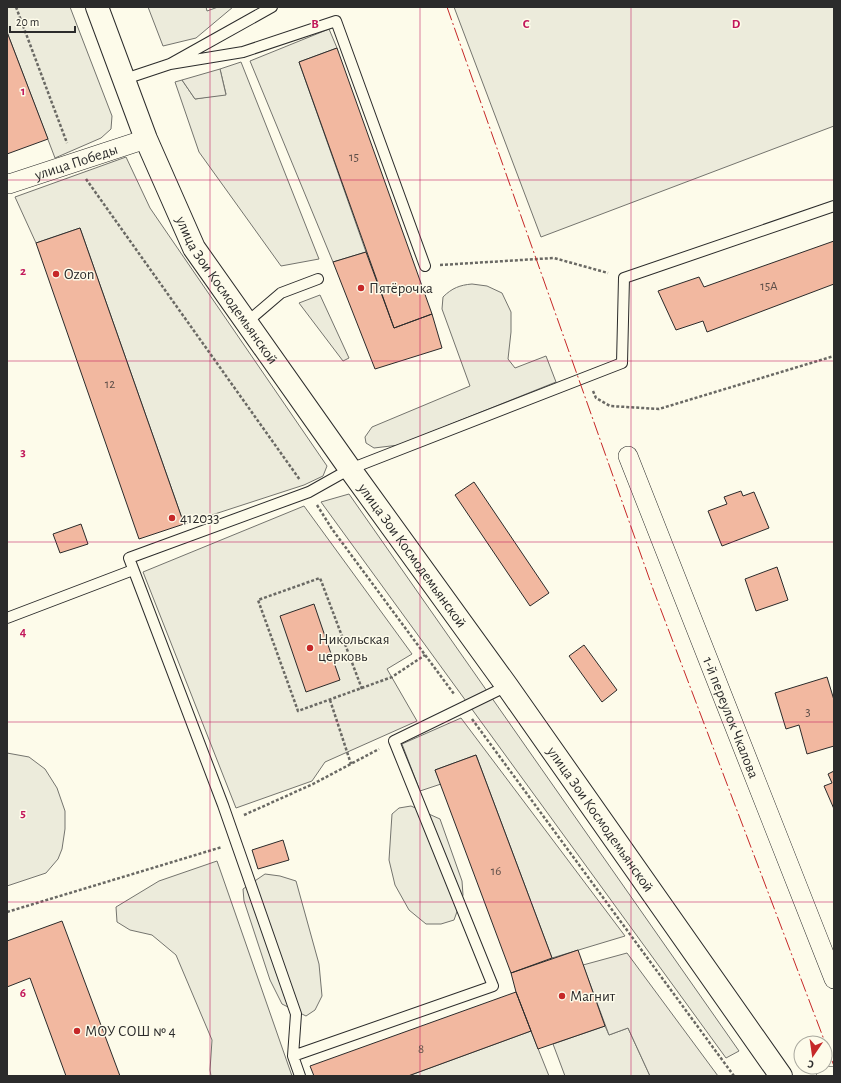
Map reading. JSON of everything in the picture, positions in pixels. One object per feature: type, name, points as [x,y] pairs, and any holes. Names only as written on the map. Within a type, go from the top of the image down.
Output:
[{"type":"main road","name":"улица Зои Космодемьянской","points":[[97,7],[146,139],[194,248],[350,469],[507,686],[781,1076]]},
{"type":"street","name":"улица Победы","points":[[7,183],[10,184],[146,139]]},
{"type":"street","name":"1-й переулок Чкалова","points":[[628,456],[834,979]]},
{"type":"street","points":[[826,1076],[834,1076]]},
{"type":"lane","points":[[170,64],[272,7]]},
{"type":"lane","points":[[125,79],[170,64],[243,52],[336,21],[426,266]]},
{"type":"lane","points":[[300,1076],[293,1056],[296,1014],[229,822],[129,558],[309,492],[350,469],[622,363],[624,278],[834,206]]},
{"type":"lane","points":[[247,322],[281,293],[318,279]]},
{"type":"lane","points":[[7,618],[133,570]]},
{"type":"lane","points":[[293,1056],[492,986],[394,741],[507,686]]},
{"type":"path","points":[[16,7],[74,162],[309,492],[332,529],[734,1076]]},
{"type":"path","points":[[426,266],[554,258],[624,278]]},
{"type":"path","points":[[588,376],[596,398],[610,406],[659,409],[834,356]]},
{"type":"path","points":[[362,689],[320,578],[258,600],[298,711],[362,689],[392,677],[425,655]]},
{"type":"path","points":[[330,700],[351,764]]},
{"type":"path","points":[[229,822],[313,784],[394,741]]},
{"type":"path","points":[[7,912],[236,842]]},
{"type":"shaded area","points":[[7,7],[70,7],[112,116],[111,129],[101,138],[55,158],[7,32]]},
{"type":"shaded area","points":[[148,7],[206,7],[207,11],[218,7],[233,7],[196,38],[163,46]]},
{"type":"shaded area","points":[[454,7],[834,7],[834,126],[541,237]]},
{"type":"shaded area","points":[[329,29],[337,48],[299,62],[366,252],[333,262],[250,61]]},
{"type":"shaded area","points":[[241,62],[319,259],[281,266],[199,152],[175,82],[182,80],[195,99],[226,94],[220,69]]},
{"type":"shaded area","points":[[220,69],[226,95],[195,99],[182,80]]},
{"type":"shaded area","points":[[126,157],[150,208],[327,466],[323,476],[304,485],[184,524],[80,228],[36,243],[15,197]]},
{"type":"shaded area","points":[[472,284],[487,286],[502,293],[511,312],[511,332],[508,359],[515,368],[546,356],[556,382],[399,445],[374,448],[366,443],[365,437],[372,427],[470,386],[442,309],[443,297],[446,294],[456,288]]},
{"type":"shaded area","points":[[320,295],[349,358],[343,361],[299,303]]},
{"type":"shaded area","points":[[349,494],[739,1051],[726,1058],[321,502]]},
{"type":"shaded area","points":[[304,506],[412,654],[387,669],[417,721],[325,762],[312,781],[236,808],[143,572]]},
{"type":"shaded area","points":[[461,718],[625,936],[552,958],[476,755],[435,770],[441,784],[420,791],[402,744]]},
{"type":"shaded area","points":[[7,753],[29,757],[45,769],[57,788],[65,811],[65,829],[62,849],[58,859],[46,873],[7,886]]},
{"type":"shaded area","points":[[411,806],[440,819],[462,881],[463,895],[454,920],[441,924],[426,924],[409,910],[395,885],[389,860],[392,814],[399,808]]},
{"type":"shaded area","points":[[217,861],[292,1076],[211,1076],[212,1040],[176,955],[152,935],[130,930],[117,922],[116,907],[159,881]]},
{"type":"shaded area","points":[[265,874],[280,876],[296,881],[319,964],[322,996],[315,1010],[306,1016],[282,1004],[270,980],[244,901],[243,889]]},
{"type":"shaded area","points":[[627,953],[718,1076],[650,1076],[628,1028],[609,1035],[583,965]]},
{"type":"shaded area","points":[[605,1026],[609,1035],[628,1028],[650,1076],[565,1076],[553,1044]]},
{"type":"shaded area","points":[[531,1031],[549,1076],[408,1076]]},
{"type":"building","points":[[7,32],[48,139],[7,154]]},
{"type":"building","points":[[337,48],[432,314],[394,328],[299,62]]},
{"type":"building","points":[[80,228],[184,524],[139,539],[36,243]]},
{"type":"building","points":[[834,241],[834,284],[707,332],[703,321],[676,330],[658,291],[699,277],[704,287]]},
{"type":"building","name":"Пятёрочка","points":[[366,252],[394,328],[432,314],[442,348],[375,369],[333,262]]},
{"type":"building","points":[[474,482],[549,593],[530,606],[455,495]]},
{"type":"building","points":[[741,491],[743,496],[754,492],[769,528],[722,546],[708,511],[727,504],[724,497]]},
{"type":"building","points":[[81,524],[88,544],[60,553],[53,534]]},
{"type":"building","points":[[777,567],[788,600],[756,611],[745,579]]},
{"type":"building","name":"Никольская церковь","points":[[314,604],[340,680],[306,692],[280,616]]},
{"type":"building","points":[[584,645],[617,690],[602,702],[569,656]]},
{"type":"building","points":[[827,677],[834,700],[834,746],[807,754],[799,725],[786,729],[775,693]]},
{"type":"building","points":[[476,755],[552,958],[511,973],[435,770]]},
{"type":"building","points":[[834,771],[834,809],[824,786],[832,783],[828,774]]},
{"type":"building","points":[[283,840],[289,860],[258,869],[252,850]]},
{"type":"building","name":"МОУ СОШ № 4","points":[[62,921],[120,1076],[66,1076],[30,978],[7,987],[7,941]]},
{"type":"building","points":[[578,950],[605,1026],[538,1049],[516,992],[511,973]]},
{"type":"building","points":[[516,992],[531,1031],[408,1076],[314,1076],[310,1066]]},
{"type":"power","points":[[447,7],[653,589],[834,1066]]},
{"type":"place","name":"Ozon","points":[[56,274]]},
{"type":"place","name":"Пятёрочка","points":[[361,288]]},
{"type":"place","name":"412033","points":[[172,518]]},
{"type":"place","name":"Никольская церковь","points":[[310,648]]},
{"type":"place","name":"Магнит","points":[[562,996]]},
{"type":"place","name":"МОУ СОШ № 4","points":[[77,1031]]}]
